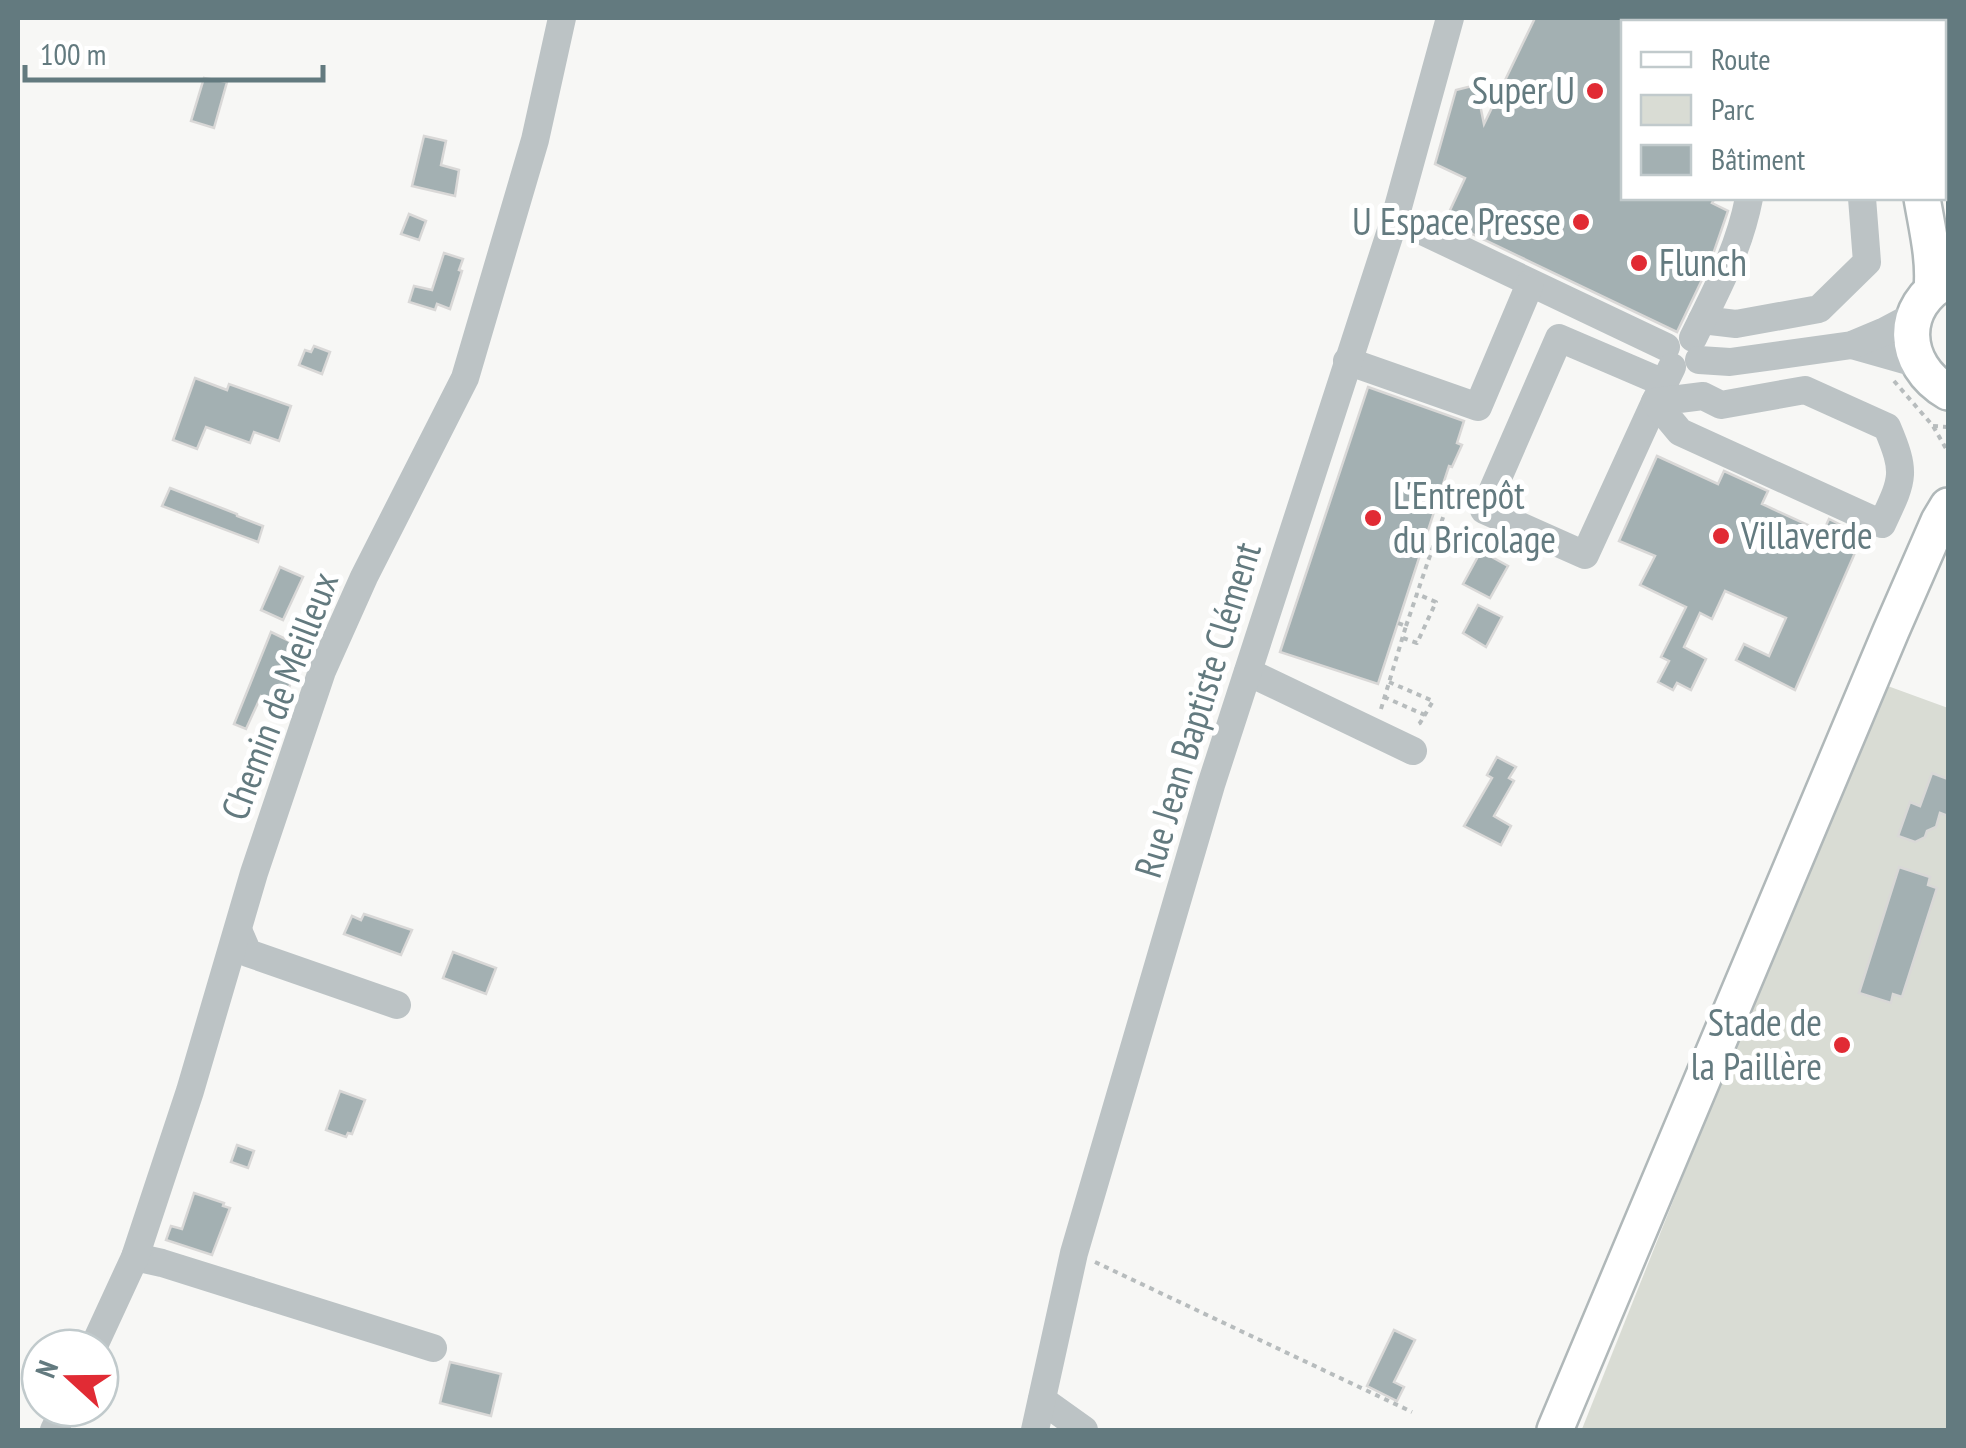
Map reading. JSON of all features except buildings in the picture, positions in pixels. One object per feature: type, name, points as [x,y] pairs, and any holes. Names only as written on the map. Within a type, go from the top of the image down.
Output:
[{"type":"main road","points":[[1922,200],[1930,239],[1932,295],[1912,331],[1913,348],[1926,375],[1948,392]]},
{"type":"main road","points":[[1931,200],[1948,234]]},
{"type":"main road","points":[[1555,1430],[1945,505]]},
{"type":"street","name":"Chemin de Meilleux","points":[[102,1328],[135,1257],[322,670],[364,577],[465,378],[534,140],[562,18]]},
{"type":"street","name":"Rue Jean Baptiste Clément","points":[[1035,1430],[1074,1253],[1211,785],[1396,218],[1450,18]]},
{"type":"street","points":[[1749,200],[1732,260],[1679,360],[1586,555],[1484,510],[1559,338],[1679,360],[1730,362],[1852,345],[1884,332],[1932,295]]},
{"type":"street","points":[[1679,360],[1736,324],[1819,309],[1866,262],[1862,200]]},
{"type":"street","points":[[1396,218],[1679,360],[1703,396],[1721,405],[1804,390],[1887,428],[1900,458],[1900,486],[1882,524],[1680,432],[1679,360]]},
{"type":"street","points":[[1478,408],[1530,284]]},
{"type":"street","points":[[1852,345],[1918,364]]},
{"type":"street","points":[[1347,362],[1478,408],[1524,419]]},
{"type":"street","points":[[1248,672],[1413,739]]},
{"type":"street","points":[[238,930],[248,952],[397,1004]]},
{"type":"street","points":[[135,1257],[433,1348]]},
{"type":"street","points":[[1042,1400],[1084,1430]]},
{"type":"path","points":[[1948,427],[1933,426],[1948,452]]},
{"type":"path","points":[[1380,710],[1451,494]]},
{"type":"path","points":[[1422,551],[1430,553]]},
{"type":"path","points":[[1402,638],[1417,643],[1436,602],[1417,594]]},
{"type":"path","points":[[1398,623],[1406,626]]},
{"type":"path","points":[[1389,682],[1433,702],[1413,739]]},
{"type":"path","points":[[1384,697],[1424,715]]},
{"type":"path","points":[[1074,1253],[1412,1412]]},
{"type":"green space","name":"Stade de la Paillère","points":[[1885,685],[1948,708],[1948,1430],[1582,1429],[1773,951]]},
{"type":"place","name":"Super U","points":[[1595,91]]},
{"type":"place","name":"U Espace Presse","points":[[1581,222]]},
{"type":"place","name":"Flunch","points":[[1639,263]]},
{"type":"place","name":"L'Entrepôt du Bricolage","points":[[1373,518]]},
{"type":"place","name":"Villaverde","points":[[1721,536]]},
{"type":"place","name":"Stade de la Paillère","points":[[1842,1045]]}]
